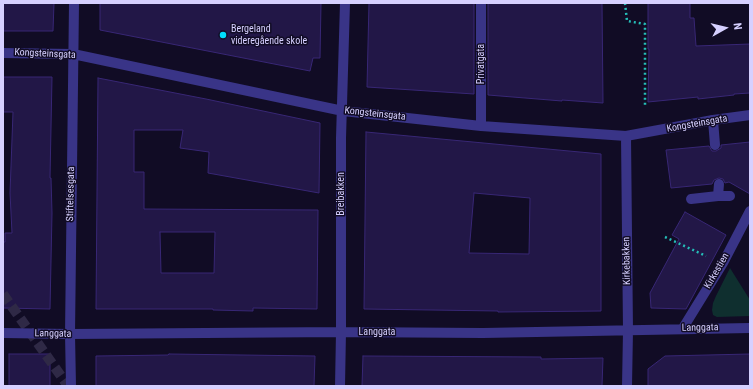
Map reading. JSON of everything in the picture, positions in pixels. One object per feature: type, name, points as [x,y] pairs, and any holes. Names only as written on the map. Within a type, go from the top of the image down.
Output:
[{"type":"street","name":"Stiftelsesgata","points":[[71,386],[70,334],[74,3]]},
{"type":"street","name":"Breibakken","points":[[340,386],[341,146],[345,3]]},
{"type":"street","name":"Privatgata","points":[[481,3],[481,126]]},
{"type":"street","name":"Kongsteinsgata","points":[[3,53],[73,54],[343,111],[481,126],[626,136],[713,120],[750,115]]},
{"type":"street","points":[[713,120],[715,145]]},
{"type":"street","name":"Kirkebakken","points":[[626,136],[628,331],[627,386]]},
{"type":"street","points":[[718,196],[719,184]]},
{"type":"street","points":[[691,199],[730,196]]},
{"type":"street","name":"Kirkestien","points":[[683,328],[723,263],[750,211]]},
{"type":"street","name":"Langgata","points":[[3,333],[484,333],[628,331],[683,328],[750,328]]},
{"type":"path","points":[[625,3],[627,21],[645,24],[645,107]]},
{"type":"path","points":[[665,237],[723,263]]},
{"type":"green space","points":[[730,268],[750,300],[750,316],[717,317],[713,315],[713,303]]},
{"type":"building","points":[[3,3],[54,3],[53,31],[3,31]]},
{"type":"building","name":"Bergeland videregående skole","points":[[100,3],[321,3],[320,58],[313,58],[310,71],[100,30]]},
{"type":"building","points":[[369,3],[474,3],[474,94],[367,87]]},
{"type":"building","points":[[488,3],[602,3],[603,103],[488,95]]},
{"type":"building","points":[[648,3],[690,3],[690,18],[694,18],[696,46],[750,44],[750,93],[698,99],[698,97],[648,102]]},
{"type":"building","points":[[3,77],[52,77],[50,309],[3,308],[3,242],[5,242],[5,233],[12,233],[10,193],[13,112],[3,112]]},
{"type":"building","points":[[98,78],[320,123],[319,193],[208,173],[209,152],[180,148],[183,130],[134,130],[134,172],[144,172],[144,209],[318,210],[317,309],[253,308],[253,311],[213,309],[96,309]],"holes":[[[160,232],[215,232],[214,273],[161,273]]]},
{"type":"building","points":[[366,132],[601,154],[601,311],[498,312],[364,309]],"holes":[[[474,193],[530,198],[529,254],[469,253]]]},
{"type":"building","points":[[750,142],[750,194],[729,182],[725,183],[723,179],[719,178],[714,180],[712,184],[671,188],[666,150],[709,146],[712,151],[716,151],[721,148],[721,145]]},
{"type":"building","points":[[685,212],[726,235],[686,309],[651,308],[650,293],[679,239],[672,235]]},
{"type":"building","points":[[9,354],[50,354],[50,386],[9,386]]},
{"type":"building","points":[[169,354],[315,356],[314,386],[96,386],[96,356]]},
{"type":"building","points":[[750,354],[750,386],[648,386],[648,369],[665,356]]},
{"type":"building","points":[[363,356],[541,357],[541,359],[603,358],[602,386],[362,386]]},
{"type":"tunnel","points":[[3,294],[68,386]]},
{"type":"place","name":"Bergeland videregående skole","points":[[223,35]]}]
